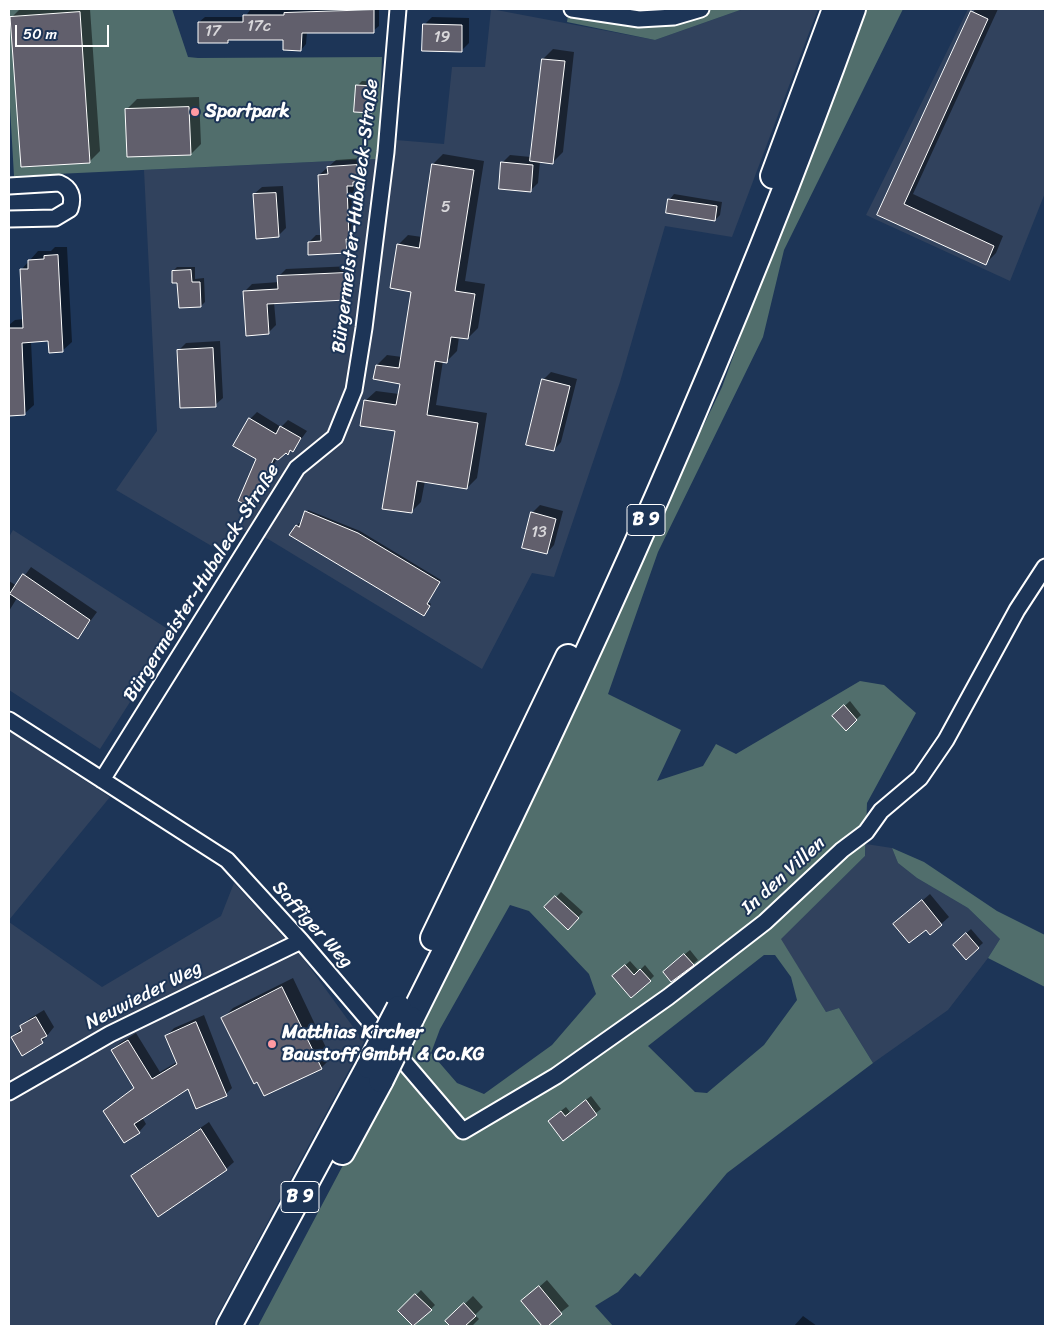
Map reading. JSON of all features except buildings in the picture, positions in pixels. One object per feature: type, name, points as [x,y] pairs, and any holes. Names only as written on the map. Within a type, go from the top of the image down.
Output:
[{"type":"highway","name":"B 9","points":[[405,1014],[555,687],[694,371],[769,186],[835,9]]},
{"type":"highway","name":"B 9","points":[[246,1326],[405,1014],[494,855],[569,697],[694,411],[770,228],[853,9]]},
{"type":"highway","name":"B 9","points":[[229,1326],[375,1073]]},
{"type":"street","name":"Bürgermeister-Hubaleck-Straße","points":[[102,780],[296,468],[335,437],[354,390],[364,328],[386,152],[398,9]]},
{"type":"street","points":[[572,9],[639,19],[674,17],[701,9]]},
{"type":"street","points":[[9,186],[58,183],[66,186],[71,192],[72,202],[70,210],[55,218],[9,219]]},
{"type":"street","name":"In den Villen","points":[[463,1131],[556,1076],[668,997],[765,922],[842,850],[866,832],[881,811],[920,778],[946,740],[1017,610],[1045,567]]},
{"type":"street","points":[[9,720],[102,780]]},
{"type":"street","name":"Saffiger Weg","points":[[102,780],[227,860],[301,941],[463,1131]]},
{"type":"street","name":"Neuwieder Weg","points":[[9,1092],[110,1034],[301,941]]},
{"type":"shaded area","points":[[491,9],[655,40],[743,9],[818,9],[732,237],[665,226],[620,382],[554,577],[532,573],[482,669],[268,539],[239,529],[227,555],[116,490],[157,431],[144,170],[376,159],[394,156],[396,140],[444,144],[452,67],[485,67]]},
{"type":"shaded area","points":[[968,9],[1039,9],[1045,11],[1045,193],[1010,281],[866,215]]},
{"type":"shaded area","points":[[13,530],[174,633],[100,749],[9,690],[9,537]]},
{"type":"shaded area","points":[[9,731],[110,797],[9,920]]},
{"type":"shaded area","points":[[866,844],[892,848],[898,863],[917,878],[968,908],[1000,939],[988,958],[948,1010],[873,1063],[839,1008],[826,1012],[780,939],[865,856]]},
{"type":"shaded area","points":[[234,883],[303,958],[364,1042],[212,1326],[9,1326],[9,922],[102,987],[221,916]]},
{"type":"green space","name":"Sportpark","points":[[9,9],[172,9],[188,57],[382,57],[379,135],[376,159],[14,176],[9,90]]},
{"type":"green space","points":[[569,9],[743,9],[655,40],[567,22]]},
{"type":"green space","points":[[861,9],[903,9],[784,250],[763,337],[658,552],[608,694],[681,730],[657,781],[703,766],[716,744],[736,754],[860,681],[884,685],[916,713],[867,803],[865,856],[781,939],[826,1012],[839,1008],[873,1063],[727,1173],[640,1277],[635,1273],[618,1292],[595,1306],[613,1326],[258,1326],[407,1044],[722,387]],"holes":[[[510,905],[529,911],[589,974],[596,994],[552,1045],[484,1094],[457,1083],[431,1053],[440,1029]],[[684,954],[696,968],[674,986],[663,972]],[[764,955],[775,955],[791,977],[797,1000],[764,1045],[707,1093],[695,1092],[648,1046]],[[640,969],[650,981],[631,998],[621,986]],[[561,1111],[576,1131],[563,1141],[548,1121]]]},
{"type":"green space","points":[[892,848],[924,862],[997,911],[1045,935],[1045,987],[988,958],[1000,939],[968,908],[917,878],[898,863]]},
{"type":"place","name":"Sportpark","points":[[195,112]]},
{"type":"place","name":"Matthias Kircher Baustoff GmbH & Co.KG","points":[[272,1044]]}]
